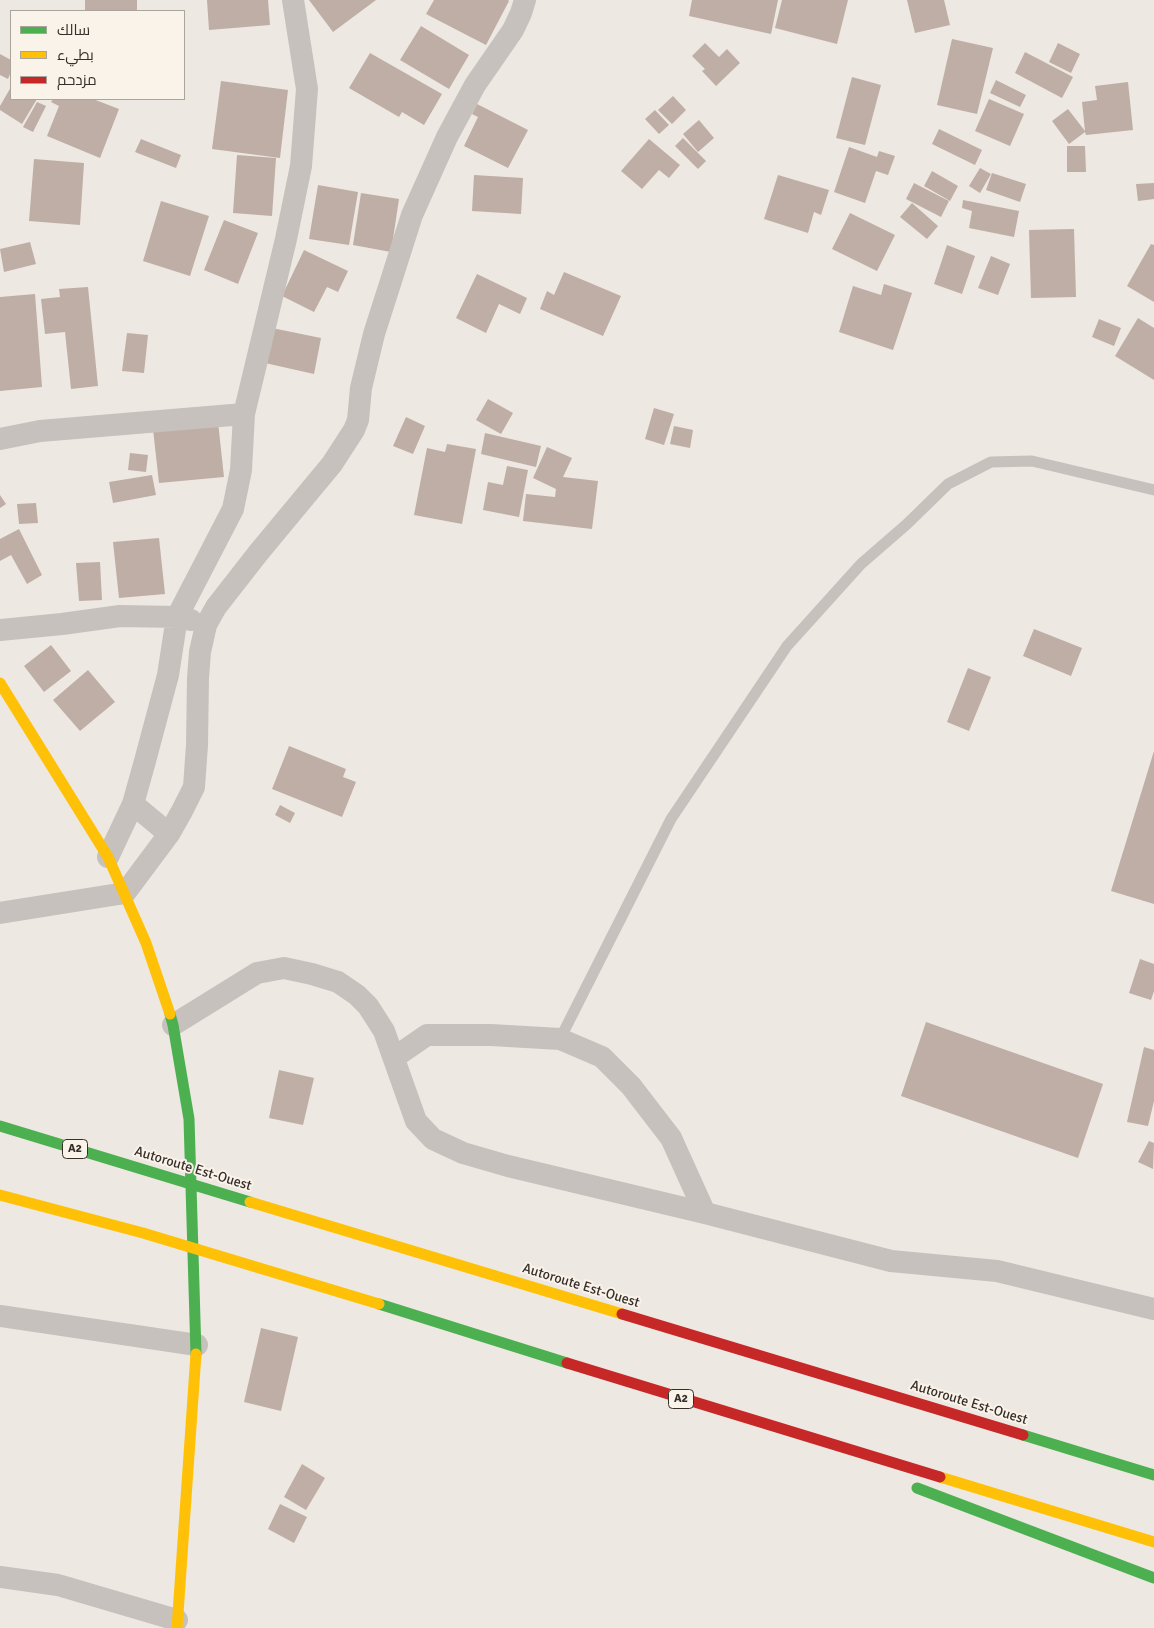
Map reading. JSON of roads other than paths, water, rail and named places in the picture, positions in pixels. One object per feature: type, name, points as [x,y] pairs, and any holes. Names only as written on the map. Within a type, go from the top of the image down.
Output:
[{"type":"main road","points":[[0,683],[108,857],[146,943],[173,1025],[189,1119],[197,1345],[177,1624]]},
{"type":"main road","name":"Autoroute Est-Ouest","points":[[0,1126],[1154,1475]]},
{"type":"main road","name":"A2","points":[[0,1195],[143,1233],[438,1322],[687,1401],[1154,1542]]},
{"type":"main road","points":[[687,1401],[836,1457]]},
{"type":"main road","points":[[902,1482],[1154,1578]]},
{"type":"street","points":[[108,857],[132,804],[168,675],[178,617],[233,509],[241,470],[244,414],[286,239],[301,166],[307,88],[293,0]]},
{"type":"street","points":[[0,913],[125,893],[168,834],[194,787],[198,678],[200,652],[206,625],[216,608],[254,559],[332,464],[354,430],[358,420],[361,388],[374,334],[412,215],[447,137],[475,86],[513,30],[525,0]]},
{"type":"street","points":[[0,439],[40,431],[244,414]]},
{"type":"street","points":[[0,630],[120,616],[178,617],[206,625]]},
{"type":"street","points":[[132,804],[168,834]]},
{"type":"street","points":[[173,1025],[257,973],[284,968],[312,974],[338,982],[357,995],[368,1006],[384,1031],[395,1057],[416,1121],[433,1139],[463,1153],[508,1166],[705,1213],[891,1261],[997,1271],[1154,1309]]},
{"type":"street","points":[[395,1057],[427,1035],[560,1038],[602,1057],[631,1086],[671,1138],[705,1213]]},
{"type":"street","points":[[0,1316],[197,1345]]},
{"type":"street","points":[[0,1576],[58,1585],[177,1624]]},
{"type":"lane","points":[[560,1038],[672,819],[787,646],[861,564],[948,484],[991,462],[1032,462],[1154,490]]}]
